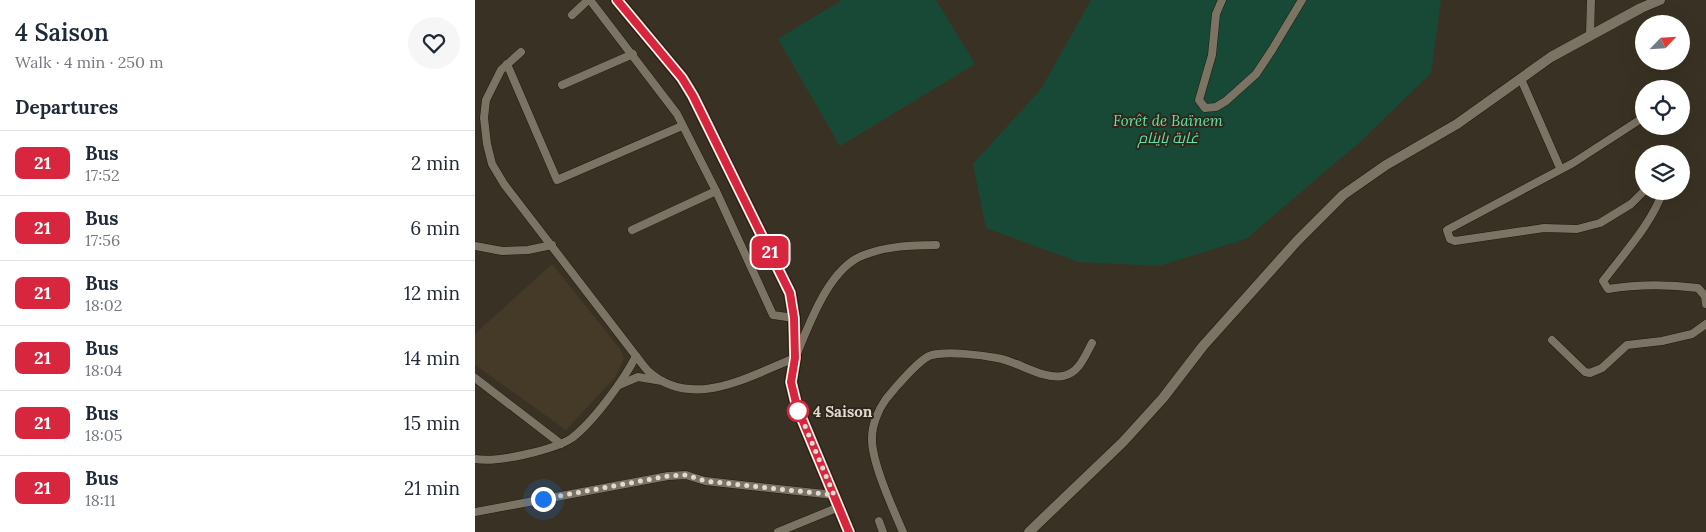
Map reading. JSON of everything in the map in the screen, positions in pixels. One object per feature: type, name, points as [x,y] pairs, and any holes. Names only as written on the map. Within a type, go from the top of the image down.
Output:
[{"type":"main road","points":[[617,0],[682,78],[693,96],[790,293],[794,318],[795,358],[791,382],[797,407],[849,532]]},
{"type":"street","points":[[572,15],[589,0],[633,54],[677,114],[716,191],[773,315],[794,318]]},
{"type":"street","points":[[1222,0],[1216,14],[1211,55],[1199,100],[1205,108],[1215,107],[1226,101],[1255,74],[1302,0]]},
{"type":"street","points":[[1590,35],[1591,0]]},
{"type":"street","points":[[1029,532],[1123,442],[1163,398],[1203,346],[1297,241],[1343,195],[1385,165],[1457,124],[1551,57],[1641,8],[1660,0]]},
{"type":"street","points":[[521,52],[501,70],[486,100],[487,144],[492,164],[504,184],[636,356],[648,371],[665,382],[683,390],[721,387],[795,358],[826,289],[845,268],[862,255],[911,245],[936,245]]},
{"type":"street","points":[[562,85],[633,54]]},
{"type":"street","points":[[507,64],[557,180],[683,126]]},
{"type":"street","points":[[1521,78],[1560,168]]},
{"type":"street","points":[[1635,122],[1573,163],[1560,168],[1447,230],[1450,239],[1455,241],[1544,228],[1577,229],[1599,223],[1635,200]]},
{"type":"street","points":[[632,230],[716,191]]},
{"type":"street","points":[[1660,200],[1603,282],[1608,289],[1632,285],[1672,284],[1698,288],[1705,296],[1706,304]]},
{"type":"street","points":[[475,246],[502,251],[527,250],[552,245]]},
{"type":"street","points":[[1552,340],[1585,372],[1590,373],[1602,368],[1627,345],[1662,341],[1692,334],[1706,324]]},
{"type":"street","points":[[903,532],[874,457],[871,439],[874,423],[886,400],[919,363],[931,355],[957,354],[998,358],[1049,376],[1063,376],[1077,370],[1092,343]]},
{"type":"street","points":[[475,459],[485,460],[514,457],[561,444],[571,438],[585,426],[619,385],[636,356]]},
{"type":"street","points":[[619,385],[638,377],[665,382]]},
{"type":"street","points":[[475,378],[561,444]]},
{"type":"street","points":[[475,512],[677,475],[836,501]]},
{"type":"street","points":[[777,532],[836,501]]},
{"type":"street","points":[[879,521],[883,532]]},
{"type":"shaded area","points":[[552,264],[620,349],[624,358],[616,376],[566,430],[475,365],[475,334]]},
{"type":"green space","points":[[842,0],[936,0],[975,64],[840,146],[778,39]]},
{"type":"green space","name":"Forêt de Baïnem غابة باينام","points":[[1091,0],[1441,0],[1431,73],[1361,141],[1246,239],[1159,266],[1079,262],[986,228],[973,164],[1041,89]]},
{"type":"bus line","name":"21","points":[[617,0],[682,78],[693,96],[790,293],[794,318],[795,358],[791,382],[797,407],[849,532]]},
{"type":"place","name":"4 Saison","points":[[798,411]]},
{"type":"route","points":[[543,499],[668,476],[686,475],[705,481],[834,495],[797,407],[798,411]]}]
